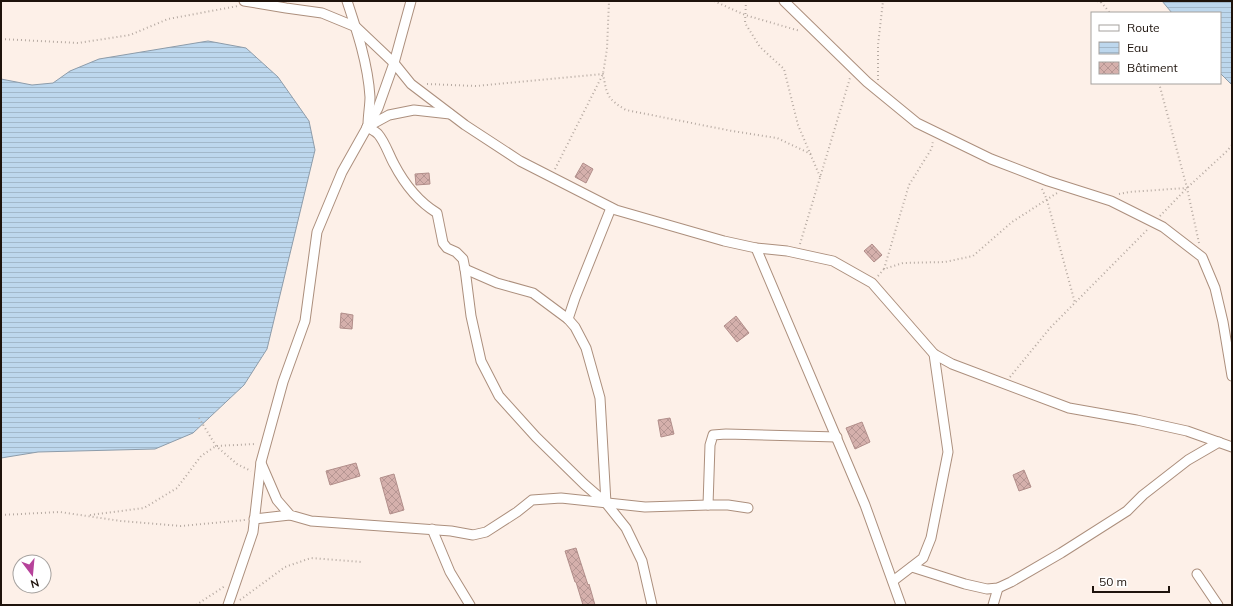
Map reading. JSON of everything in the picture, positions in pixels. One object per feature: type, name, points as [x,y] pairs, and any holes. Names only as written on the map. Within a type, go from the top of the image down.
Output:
[{"type":"street","points":[[347,1],[356,27],[365,64],[370,97],[367,127]]},
{"type":"street","points":[[228,605],[253,532],[259,475],[266,443],[283,382],[305,321],[317,232],[342,172],[378,108],[394,63],[411,1]]},
{"type":"street","points":[[784,1],[853,69],[918,123],[991,159],[1103,199],[1154,222],[1163,227],[1202,257],[1215,288],[1223,322],[1232,376]]},
{"type":"street","points":[[241,3],[322,13],[356,27],[394,63],[411,84],[450,114],[520,161],[611,208],[756,248],[798,253],[833,261],[872,283],[934,354],[952,364],[1069,408],[1137,420],[1187,431],[1232,447]]},
{"type":"street","points":[[367,127],[389,115],[414,110],[450,114]]},
{"type":"street","points":[[367,127],[378,134],[404,181],[428,207],[437,214],[443,243],[447,248],[456,252],[463,259],[466,269],[471,316],[481,361],[499,396],[536,438],[606,503],[626,528],[642,561],[652,605]]},
{"type":"street","points":[[568,319],[611,208]]},
{"type":"street","points":[[756,248],[865,505],[893,581],[899,604]]},
{"type":"street","points":[[466,269],[497,283],[533,293],[568,319],[575,327],[586,348],[600,398],[606,503]]},
{"type":"street","points":[[893,581],[923,558],[931,538],[948,452],[934,354]]},
{"type":"street","points":[[708,505],[710,445],[713,435],[726,434],[837,437]]},
{"type":"street","points":[[912,567],[965,584],[987,589],[998,588],[1061,553],[1127,511],[1143,495],[1188,460],[1219,442]]},
{"type":"street","points":[[261,462],[277,500],[290,515]]},
{"type":"street","points":[[254,519],[290,515],[311,521],[473,534],[486,532],[517,512],[532,500],[561,498],[645,507],[728,505],[748,508]]},
{"type":"street","points":[[432,530],[450,572],[470,605]]},
{"type":"street","points":[[1197,574],[1218,605]]},
{"type":"street","points":[[994,605],[998,588]]},
{"type":"path","points":[[551,178],[603,74],[607,49],[609,1]]},
{"type":"path","points":[[714,1],[745,15],[806,32]]},
{"type":"path","points":[[746,1],[745,23],[760,47],[784,69],[798,125],[821,179]]},
{"type":"path","points":[[878,91],[878,45],[883,1]]},
{"type":"path","points":[[1099,1],[1109,12]]},
{"type":"path","points":[[1,39],[78,43],[130,36],[168,19],[241,3]]},
{"type":"path","points":[[798,253],[853,69]]},
{"type":"path","points":[[411,84],[476,86],[603,74]]},
{"type":"path","points":[[603,74],[606,92],[612,102],[626,110],[732,131],[777,138],[811,154]]},
{"type":"path","points":[[1159,84],[1187,188],[1202,257]]},
{"type":"path","points":[[872,283],[884,269],[910,185],[932,148],[933,131]]},
{"type":"path","points":[[1005,384],[1050,328],[1187,188],[1232,145]]},
{"type":"path","points":[[1036,176],[1047,200],[1075,303]]},
{"type":"path","points":[[884,269],[903,263],[945,262],[973,256],[1012,222],[1067,187]]},
{"type":"path","points":[[1103,199],[1129,192],[1187,188]]},
{"type":"path","points":[[199,418],[216,446],[237,464],[259,475]]},
{"type":"path","points":[[87,516],[144,508],[177,488],[202,456],[216,446],[266,443]]},
{"type":"path","points":[[1,515],[60,512],[121,521],[181,526],[254,519]]},
{"type":"path","points":[[239,601],[285,567],[310,558],[362,562]]},
{"type":"path","points":[[196,605],[238,577]]},
{"type":"water","points":[[1162,1],[1232,1],[1232,85],[1221,74],[1221,12],[1171,12]]},
{"type":"water","points":[[208,41],[246,48],[278,77],[309,121],[315,150],[267,349],[244,385],[193,433],[155,449],[38,452],[1,458],[1,79],[32,85],[53,83],[70,71],[99,59]]},
{"type":"building","points":[[583,163],[593,169],[586,183],[575,177]]},
{"type":"building","points":[[429,173],[430,184],[416,185],[415,174]]},
{"type":"building","points":[[872,244],[882,255],[874,262],[864,251]]},
{"type":"building","points":[[341,313],[353,315],[352,329],[340,328]]},
{"type":"building","points":[[736,316],[749,333],[737,342],[724,326]]},
{"type":"building","points":[[670,418],[674,434],[661,437],[658,420]]},
{"type":"building","points":[[862,422],[870,442],[855,449],[846,428]]},
{"type":"building","points":[[356,463],[360,476],[330,485],[326,471]]},
{"type":"building","points":[[1024,470],[1031,487],[1019,491],[1013,475]]},
{"type":"building","points":[[394,474],[404,510],[390,514],[380,478]]},
{"type":"building","points":[[576,548],[595,605],[583,605],[575,582],[565,551]]}]
